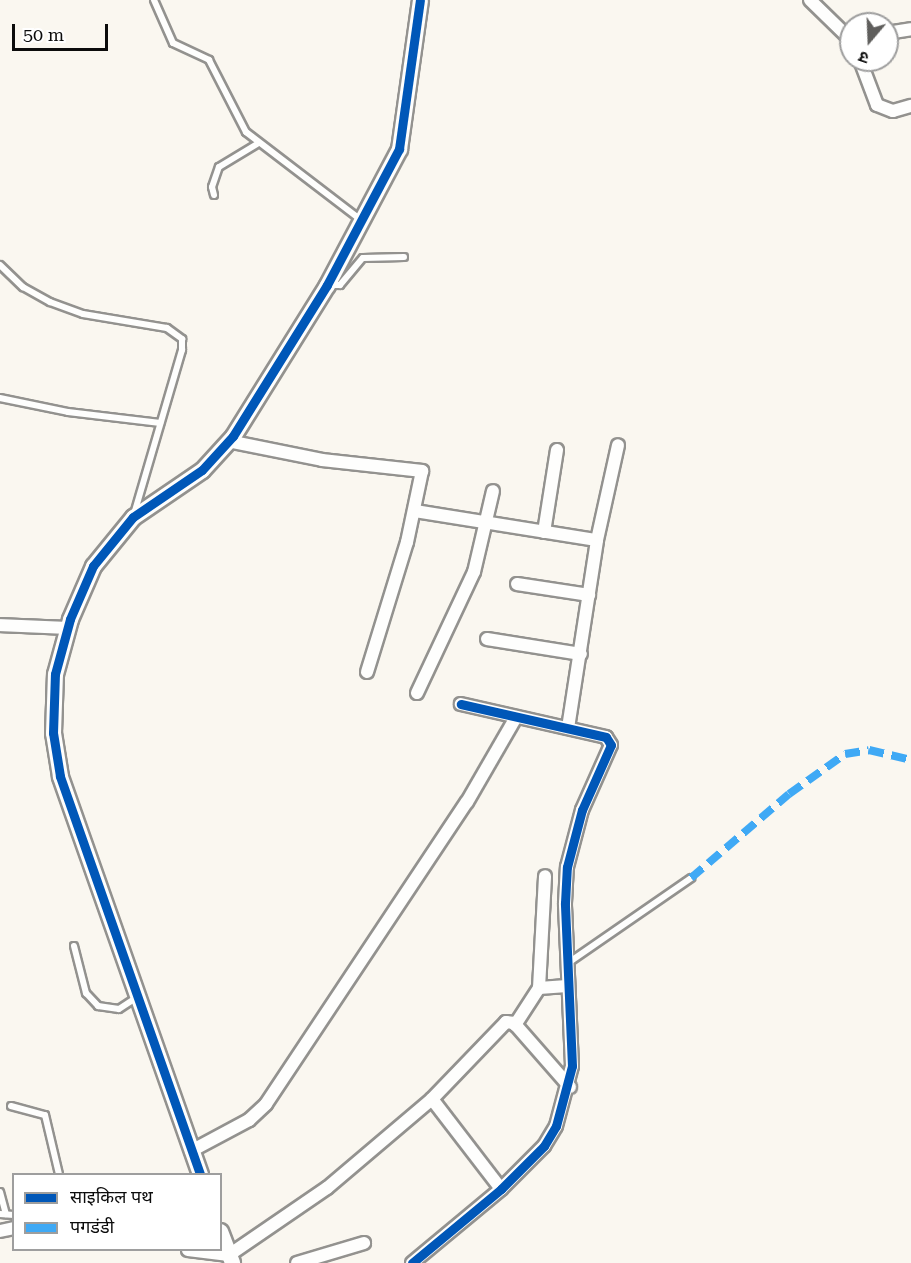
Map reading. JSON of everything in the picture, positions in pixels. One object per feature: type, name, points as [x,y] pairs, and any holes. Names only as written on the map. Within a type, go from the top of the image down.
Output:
[{"type":"street","points":[[200,1173],[136,998],[60,776],[53,733],[55,674],[68,628],[93,566],[133,517],[202,470],[228,441],[327,285],[399,149],[420,0]]},
{"type":"street","points":[[810,0],[839,28]]},
{"type":"street","points":[[865,72],[877,105],[893,111],[911,106]]},
{"type":"street","points":[[228,441],[322,460],[422,471],[415,511],[367,672]]},
{"type":"street","points":[[568,728],[597,540],[618,445]]},
{"type":"street","points":[[544,532],[558,450]]},
{"type":"street","points":[[417,693],[474,572],[488,522],[493,491]]},
{"type":"street","points":[[415,511],[597,540]]},
{"type":"street","points":[[518,584],[589,595]]},
{"type":"street","points":[[0,625],[68,628]]},
{"type":"street","points":[[488,639],[581,654]]},
{"type":"street","points":[[411,1263],[501,1189],[544,1146],[556,1126],[570,1087],[572,1066],[565,903],[572,841],[611,741],[568,728],[461,704]]},
{"type":"street","points":[[191,1151],[249,1120],[266,1104],[468,802],[516,717]]},
{"type":"street","points":[[515,1025],[539,988],[545,876]]},
{"type":"street","points":[[539,988],[567,986]]},
{"type":"street","points":[[193,1251],[231,1259],[327,1188],[432,1099],[502,1024],[510,1021],[515,1025],[570,1087]]},
{"type":"street","points":[[432,1099],[501,1189]]},
{"type":"street","points":[[222,1237],[231,1259]]},
{"type":"street","points":[[297,1263],[364,1243]]},
{"type":"lane","points":[[154,0],[173,43],[209,60],[237,120],[257,144],[361,220]]},
{"type":"lane","points":[[214,195],[212,187],[219,167],[257,144]]},
{"type":"lane","points":[[327,285],[340,285],[363,258],[404,257]]},
{"type":"lane","points":[[0,265],[23,286],[72,310],[177,331],[182,350],[133,517]]},
{"type":"lane","points":[[0,398],[68,412],[160,423]]},
{"type":"lane","points":[[567,964],[691,878]]},
{"type":"lane","points":[[74,946],[86,993],[98,1006],[119,1009],[136,998]]},
{"type":"lane","points":[[11,1106],[45,1114],[59,1173]]},
{"type":"lane","points":[[0,1192],[7,1214]]},
{"type":"marked path","points":[[691,878],[789,794],[845,754],[869,750],[911,760]]},
{"type":"cycle path","points":[[200,1173],[60,776],[53,733],[55,674],[70,619],[93,566],[133,517],[202,470],[233,436],[327,285],[399,149],[420,0]]},
{"type":"cycle path","points":[[412,1263],[501,1189],[544,1146],[556,1126],[572,1066],[565,903],[567,867],[582,810],[611,745],[606,737],[461,704]]}]
